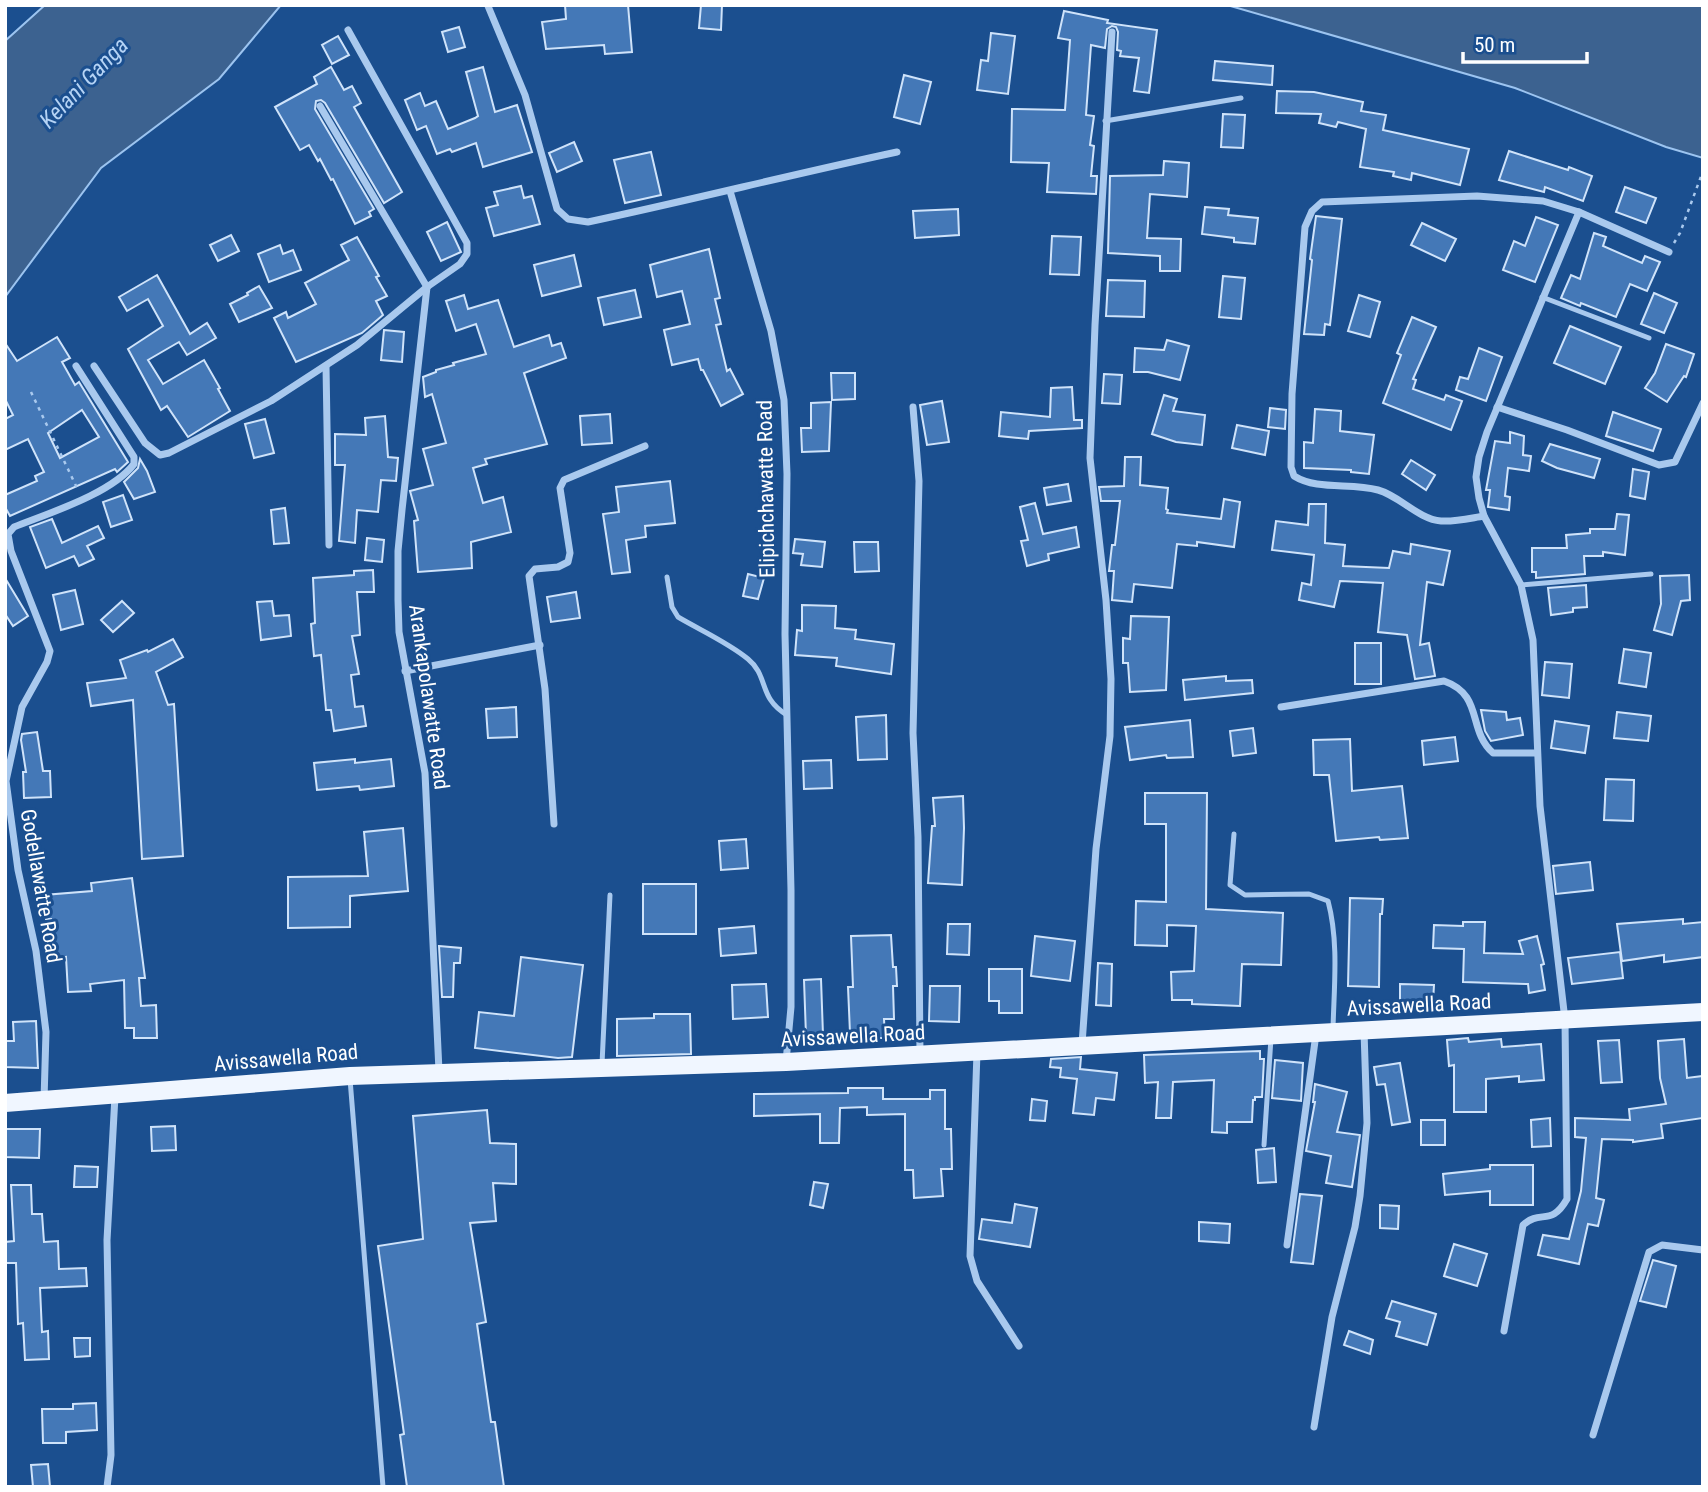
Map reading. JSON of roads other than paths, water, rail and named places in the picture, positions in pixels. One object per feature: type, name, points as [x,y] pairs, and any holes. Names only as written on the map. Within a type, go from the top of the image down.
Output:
[{"type":"main road","name":"Avissawella Road","points":[[5,1103],[439,1071],[786,1062],[1703,1012]]},
{"type":"street","points":[[488,6],[525,95],[557,209],[568,219],[588,222],[897,152]]},
{"type":"street","points":[[94,366],[145,443],[160,455],[177,450],[271,401],[326,366],[460,264],[467,254],[467,243],[348,30]]},
{"type":"street","points":[[1082,1044],[1096,849],[1110,736],[1111,679],[1106,600],[1090,458],[1105,121],[1112,32]]},
{"type":"street","points":[[320,106],[427,287]]},
{"type":"street","name":"Elipichchawatte Road","points":[[730,191],[768,320],[784,400],[787,474],[791,1007],[786,1062]]},
{"type":"street","points":[[1484,516],[1440,521],[1383,491],[1365,486],[1305,484],[1294,476],[1291,467],[1292,394],[1305,228],[1312,211],[1322,202],[1508,197],[1543,201],[1579,212],[1669,252]]},
{"type":"street","points":[[1504,1331],[1523,1225],[1530,1219],[1551,1217],[1560,1211],[1567,1199],[1566,1020],[1545,860],[1537,753],[1533,640],[1521,585],[1484,516],[1476,477],[1479,457],[1497,407],[1579,212]]},
{"type":"street","name":"Arankapolawatte Road","points":[[427,287],[398,551],[399,632],[425,773],[439,1071]]},
{"type":"street","name":"Godellawatte Road","points":[[44,1101],[46,1032],[36,951],[18,870],[6,781],[22,707],[50,651],[11,551],[8,534],[14,527],[82,499],[126,474],[134,464],[134,457],[76,366]]},
{"type":"street","points":[[326,366],[329,545]]},
{"type":"street","points":[[1497,407],[1659,465],[1675,462],[1703,403]]},
{"type":"street","points":[[913,407],[919,481],[913,733],[918,837],[920,1055]]},
{"type":"street","points":[[554,824],[545,688],[529,576],[535,569],[558,567],[568,562],[570,553],[560,488],[564,480],[645,446]]},
{"type":"street","points":[[405,671],[540,645]]},
{"type":"street","points":[[1281,707],[1444,681],[1456,685],[1467,695],[1485,746],[1493,753],[1537,753]]},
{"type":"street","points":[[1314,1427],[1332,1317],[1355,1227],[1360,1196],[1367,1123],[1364,1031]]},
{"type":"street","points":[[1287,1245],[1324,1033]]},
{"type":"street","points":[[977,1052],[970,1256],[977,1281],[1019,1346]]},
{"type":"street","points":[[107,1487],[111,1455],[107,1240],[115,1095]]},
{"type":"street","points":[[1593,1435],[1648,1252],[1662,1245],[1703,1250]]},
{"type":"lane","points":[[1105,121],[1241,98]]},
{"type":"lane","points":[[1542,297],[1648,338]]},
{"type":"lane","points":[[1521,585],[1651,574]]},
{"type":"lane","points":[[667,577],[672,607],[678,617],[748,659],[757,669],[768,699],[775,708],[787,715]]},
{"type":"lane","points":[[1234,834],[1230,885],[1245,895],[1309,894],[1328,901],[1334,955],[1324,1033]]},
{"type":"lane","points":[[602,1067],[610,895]]},
{"type":"lane","points":[[1264,1145],[1271,1035]]},
{"type":"lane","points":[[350,1076],[383,1487]]},
{"type":"water","name":"Kelani Ganga","points":[[45,5],[281,5],[219,79],[101,168],[5,297],[5,41]]},
{"type":"water","points":[[1227,5],[1703,5],[1703,158],[1666,147],[1515,88]]}]
